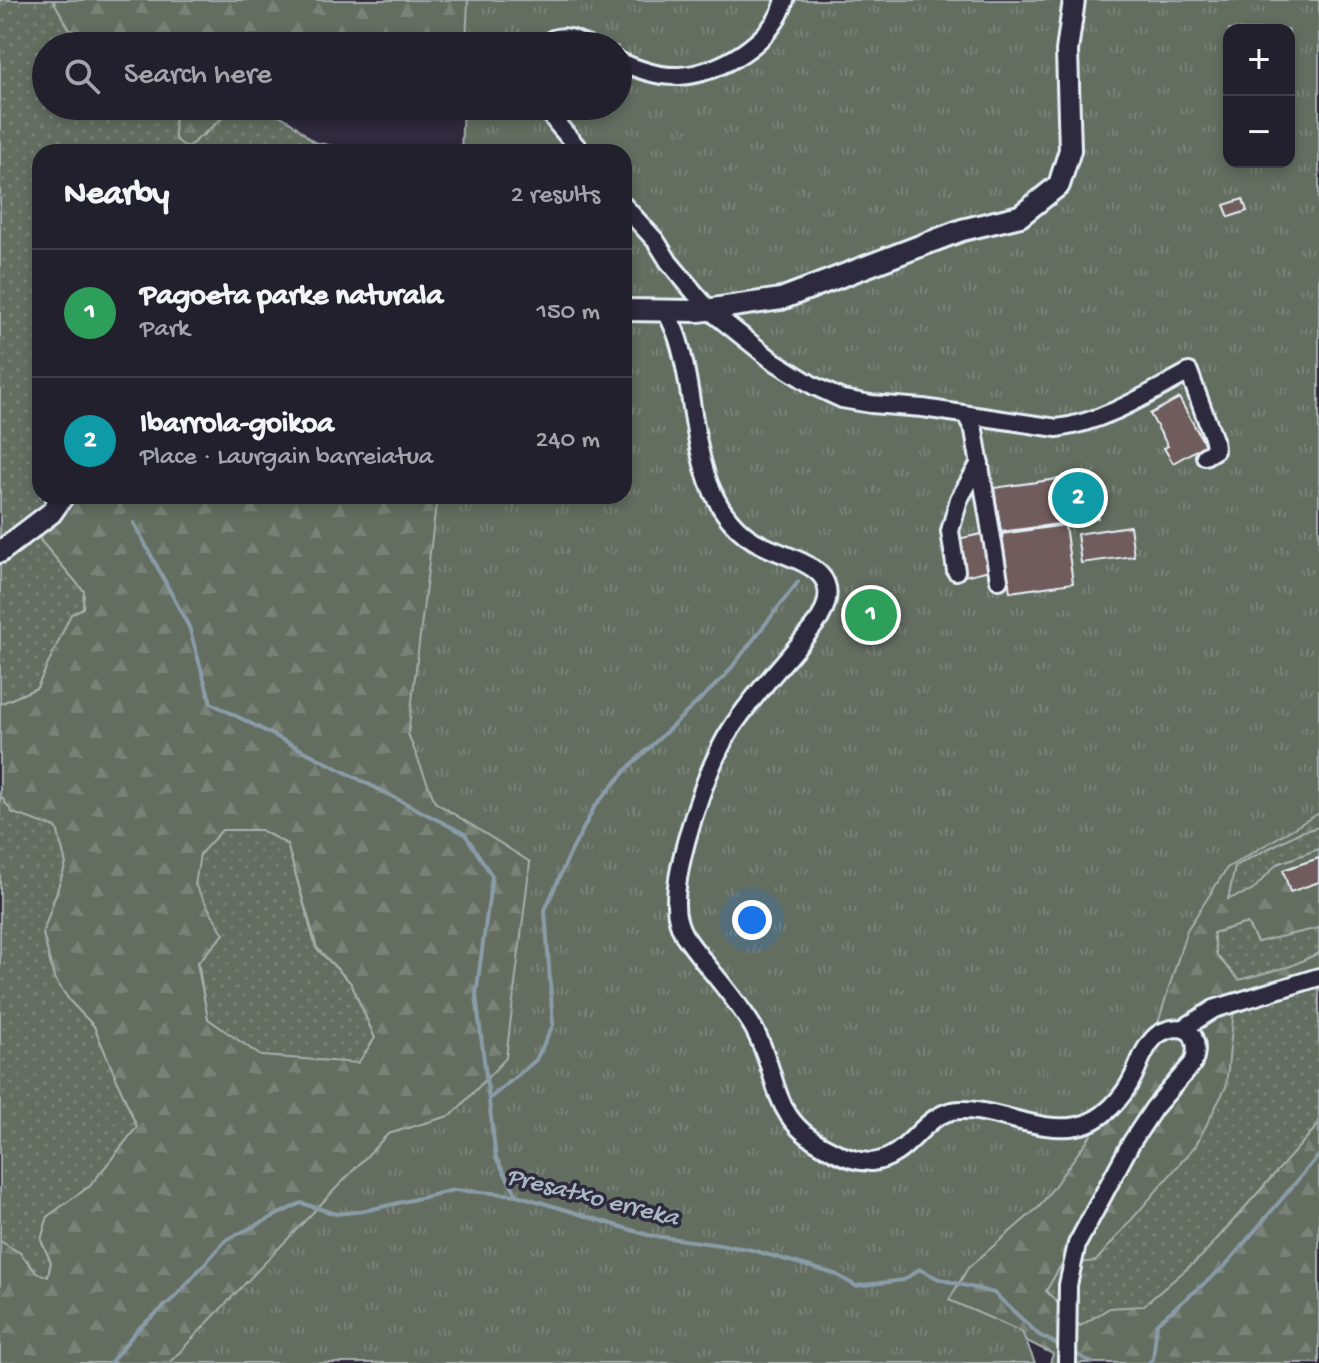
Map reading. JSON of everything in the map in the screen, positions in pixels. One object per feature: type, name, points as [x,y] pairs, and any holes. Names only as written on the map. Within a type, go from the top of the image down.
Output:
[{"type":"main road","points":[[632,310],[708,309],[781,299],[962,230],[1020,216],[1059,185],[1070,150],[1067,51],[1074,0]]},
{"type":"main road","points":[[0,552],[51,513],[57,504]]},
{"type":"street","points":[[632,66],[657,74],[679,76],[695,74],[734,58],[771,30],[785,0]]},
{"type":"street","points":[[556,120],[576,144]]},
{"type":"street","points":[[632,216],[708,309],[772,360],[842,399],[1057,428],[1079,424],[1128,405],[1189,372],[1214,440],[1215,450],[1205,456]]},
{"type":"street","points":[[666,311],[678,340],[704,466],[721,508],[733,524],[752,540],[813,567],[822,576],[827,589],[825,609],[820,618],[744,711],[720,751],[683,858],[676,901],[677,917],[683,932],[754,1029],[787,1116],[821,1145],[864,1162],[898,1153],[924,1129],[951,1111],[979,1113],[1034,1125],[1077,1126],[1104,1113],[1120,1098],[1156,1035],[1165,1030],[1184,1028],[1214,1009],[1319,977]]},
{"type":"street","points":[[966,415],[974,430],[999,580]]},
{"type":"street","points":[[956,571],[950,531],[959,499],[980,463]]},
{"type":"street","points":[[1064,1353],[1068,1285],[1077,1244],[1131,1143],[1154,1108],[1193,1063],[1194,1039],[1184,1028]]},
{"type":"green space","points":[[0,0],[53,0],[70,30],[76,32],[32,32],[32,120],[174,120],[175,139],[204,135],[220,120],[288,120],[314,142],[323,144],[32,144],[32,504],[48,504],[40,540],[84,591],[83,608],[71,615],[37,688],[0,704]]},
{"type":"green space","points":[[53,0],[528,0],[559,32],[76,32],[70,30]]},
{"type":"green space","points":[[468,0],[1319,0],[1319,813],[1227,868],[1187,930],[1148,1055],[1040,1206],[968,1268],[949,1300],[1022,1332],[1035,1363],[169,1363],[388,1134],[452,1115],[506,1058],[530,862],[435,802],[408,734],[436,504],[632,504],[632,144],[461,144],[462,120],[632,120],[632,32],[467,32]]},
{"type":"green space","points":[[174,120],[220,120],[192,144],[182,144],[175,139]]},
{"type":"green space","points":[[1319,330],[1319,827],[1300,832],[1235,866],[1228,899],[1252,891],[1277,864],[1319,849],[1319,928],[1257,942],[1247,923],[1213,933],[1217,956],[1239,980],[1291,966],[1319,953],[1319,970],[1235,999],[1226,1087],[1196,1145],[1096,1261],[1061,1265],[1046,1291],[1080,1326],[1110,1308],[1143,1306],[1202,1256],[1319,1124],[1319,1363],[1050,1363],[1053,1354],[1011,1333],[956,1363],[0,1363],[0,1241],[20,1253],[37,1273],[48,1277],[51,1262],[41,1240],[48,1216],[90,1186],[137,1127],[94,1026],[70,1001],[54,978],[43,933],[66,864],[57,828],[13,813],[0,795],[0,704],[37,688],[71,614],[83,608],[84,591],[40,540],[48,504],[632,504],[632,494]],"holes":[[[222,830],[261,830],[287,844],[317,948],[351,983],[375,1038],[358,1063],[261,1056],[208,1019],[197,963],[224,934],[195,885],[200,854]]]},
{"type":"green space","points":[[0,795],[13,813],[57,827],[66,864],[43,933],[54,978],[70,1001],[94,1026],[137,1127],[90,1186],[48,1216],[41,1240],[51,1262],[48,1277],[37,1273],[20,1253],[0,1241]]},
{"type":"green space","points":[[1319,827],[1319,849],[1277,864],[1252,892],[1228,900],[1235,866],[1300,832]]},
{"type":"green space","points":[[222,830],[261,830],[287,844],[316,948],[351,983],[375,1038],[358,1064],[260,1056],[208,1019],[196,934],[194,886],[201,853]]},
{"type":"green space","points":[[1247,923],[1257,942],[1319,928],[1319,953],[1291,966],[1239,980],[1217,956],[1213,933]]},
{"type":"green space","points":[[1319,970],[1319,1124],[1202,1256],[1143,1307],[1110,1308],[1080,1326],[1046,1291],[1061,1265],[1231,1023],[1235,998]]},
{"type":"building","points":[[1243,199],[1247,211],[1229,217],[1224,205]]},
{"type":"building","points":[[1179,398],[1205,445],[1173,463],[1164,448],[1168,446],[1150,414]]},
{"type":"building","points":[[1091,474],[1098,518],[1065,523],[1058,479]]},
{"type":"building","points":[[1058,479],[1065,523],[1001,532],[994,488]]},
{"type":"building","points":[[1065,525],[1073,583],[1010,592],[1002,534]]},
{"type":"building","points":[[1130,526],[1134,556],[1081,563],[1077,534]]},
{"type":"building","points":[[982,534],[990,570],[964,576],[957,539]]},
{"type":"building","points":[[1319,858],[1319,882],[1290,892],[1283,870]]},
{"type":"waterway","points":[[134,523],[189,627],[211,703],[465,834],[492,876],[476,995],[496,1158],[517,1195]]},
{"type":"waterway","points":[[489,1099],[536,1060],[553,1025],[545,910],[595,806],[629,767],[725,676],[798,582]]},
{"type":"waterway","points":[[1148,1363],[1153,1359],[1157,1323],[1224,1267],[1319,1155]]},
{"type":"waterway","name":"Presatxo erreka","points":[[110,1363],[137,1330],[175,1297],[226,1240],[301,1203],[336,1214],[364,1211],[454,1190],[517,1195],[648,1235],[748,1249],[835,1274],[856,1286],[904,1280],[919,1269],[939,1279],[994,1293],[1039,1335],[1063,1347]]},
{"type":"waterway","name":"Presatxo erreka","points":[[1071,1351],[1092,1363]]},
{"type":"place","name":"Ibarrola-goikoa","points":[[1078,498]]},
{"type":"place","name":"Pagoeta parke naturala","points":[[871,615]]}]
